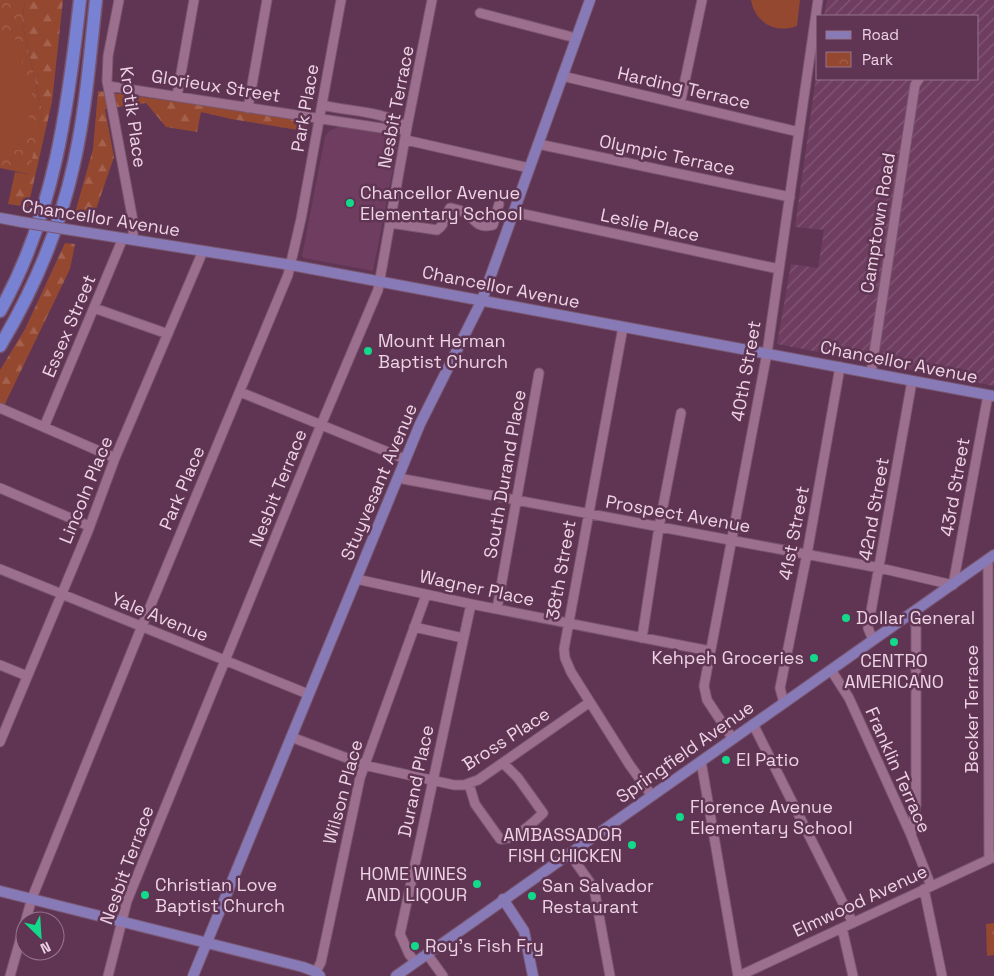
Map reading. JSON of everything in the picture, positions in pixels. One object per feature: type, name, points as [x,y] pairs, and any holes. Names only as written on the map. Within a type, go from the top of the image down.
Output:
[{"type":"highway","points":[[0,311],[22,268],[52,180],[69,90],[80,0]]},
{"type":"highway","points":[[0,346],[22,308],[58,223],[78,142],[96,0]]},
{"type":"main road","name":"Stuyvesant Avenue","points":[[193,976],[405,459],[420,424],[482,300],[590,0]]},
{"type":"main road","name":"Chancellor Avenue","points":[[0,218],[291,265],[991,396]]},
{"type":"main road","name":"Springfield Avenue","points":[[396,976],[991,558]]},
{"type":"main road","points":[[0,891],[207,942],[330,976]]},
{"type":"main road","points":[[503,900],[524,931],[533,976]]},
{"type":"street","name":"Krotik Place","points":[[119,0],[108,56],[108,86],[133,221],[128,239]]},
{"type":"street","points":[[177,96],[194,0]]},
{"type":"street","points":[[248,108],[267,0]]},
{"type":"street","name":"Park Place","points":[[10,976],[32,898],[291,265],[341,0]]},
{"type":"street","name":"Nesbit Terrace","points":[[108,976],[127,901],[321,425],[377,294],[432,0]]},
{"type":"street","points":[[680,104],[702,0]]},
{"type":"street","name":"40th Street","points":[[733,739],[707,700],[704,686],[730,540],[767,354],[818,0]]},
{"type":"street","points":[[480,13],[576,38]]},
{"type":"street","name":"Harding Terrace","points":[[562,76],[799,132]]},
{"type":"street","name":"Camptown Road","points":[[871,373],[915,85],[918,80]]},
{"type":"street","name":"Glorieux Street","points":[[108,86],[394,130],[407,127]]},
{"type":"street","points":[[322,105],[369,112],[394,119],[407,127]]},
{"type":"street","points":[[406,140],[529,168]]},
{"type":"street","name":"Olympic Terrace","points":[[538,144],[790,197]]},
{"type":"street","points":[[390,223],[436,230],[445,221],[450,208],[466,213],[475,223],[488,226],[493,225],[499,204]]},
{"type":"street","name":"Leslie Place","points":[[514,212],[779,269]]},
{"type":"street","name":"Essex Street","points":[[44,427],[94,308],[128,239]]},
{"type":"street","name":"Lincoln Place","points":[[0,742],[203,251]]},
{"type":"street","points":[[94,308],[168,334]]},
{"type":"street","name":"38th Street","points":[[623,327],[564,649],[565,658],[571,672],[629,764],[652,796]]},
{"type":"street","name":"41st Street","points":[[784,702],[780,688],[807,554],[840,367]]},
{"type":"street","name":"South Durand Place","points":[[497,609],[539,374]]},
{"type":"street","name":"42nd Street","points":[[873,640],[868,628],[912,381]]},
{"type":"street","points":[[240,392],[405,459]]},
{"type":"street","name":"43rd Street","points":[[952,584],[991,396]]},
{"type":"street","points":[[0,408],[116,458]]},
{"type":"street","points":[[642,638],[659,527],[681,413]]},
{"type":"street","name":"Prospect Avenue","points":[[398,478],[807,554],[952,584]]},
{"type":"street","points":[[0,488],[89,526]]},
{"type":"street","name":"Becker Terrace","points":[[991,558],[992,858]]},
{"type":"street","name":"Yale Avenue","points":[[0,568],[308,694]]},
{"type":"street","name":"Wagner Place","points":[[356,579],[426,595],[710,651]]},
{"type":"street","name":"Wilson Place","points":[[318,974],[364,764],[426,595]]},
{"type":"street","name":"Durand Place","points":[[415,962],[409,954],[400,934],[471,604]]},
{"type":"street","points":[[911,835],[916,805],[916,627],[913,613]]},
{"type":"street","points":[[414,627],[463,638]]},
{"type":"street","points":[[0,665],[27,676]]},
{"type":"street","name":"Franklin Terrace","points":[[831,670],[848,698],[911,835],[927,888],[942,976]]},
{"type":"street","name":"Bross Place","points":[[291,738],[364,764],[460,786],[469,784],[504,763],[590,702]]},
{"type":"street","points":[[753,724],[853,923]]},
{"type":"street","points":[[701,761],[738,976]]},
{"type":"street","points":[[469,784],[475,804],[500,839],[505,840],[517,834],[543,813],[522,783],[504,763]]},
{"type":"street","points":[[570,853],[594,888],[610,976]]},
{"type":"street","name":"Elmwood Avenue","points":[[738,976],[992,858]]},
{"type":"street","points":[[842,928],[853,976]]},
{"type":"street","points":[[427,954],[443,976]]},
{"type":"shaded area","points":[[827,0],[994,0],[994,386],[777,344],[791,264],[818,268],[824,230],[795,227],[816,77],[816,80],[979,80],[979,15],[824,15]]},
{"type":"shaded area","name":"Chancellor Avenue Elementary School","points":[[340,126],[388,135],[397,147],[373,271],[304,258],[302,256],[325,137],[329,131]]},
{"type":"green space","points":[[0,0],[25,0],[22,22],[42,111],[29,174],[0,168]]},
{"type":"green space","points":[[25,0],[63,0],[52,102],[28,207],[8,204],[15,172],[28,174],[42,111],[22,22]]},
{"type":"green space","points":[[751,0],[800,0],[797,26],[782,29],[768,25],[757,15]]},
{"type":"green space","points":[[17,39],[28,89],[0,89],[0,43]]},
{"type":"green space","points":[[98,91],[301,119],[307,126],[298,130],[201,112],[197,132],[166,127],[146,103],[105,109],[114,157],[91,224],[73,220],[93,149]]},
{"type":"green space","points":[[0,92],[32,92],[26,146],[20,150],[0,148]]},
{"type":"green space","points":[[65,243],[75,244],[70,269],[2,410],[0,409],[0,370],[25,329]]},
{"type":"green space","points":[[994,923],[994,955],[987,956],[986,924]]},
{"type":"place","name":"Chancellor Avenue Elementary School","points":[[350,203]]},
{"type":"place","name":"Mount Herman Baptist Church","points":[[368,351]]},
{"type":"place","name":"Dollar General","points":[[846,618]]},
{"type":"place","name":"CENTRO AMERICANO","points":[[894,642]]},
{"type":"place","name":"Kehpeh Groceries","points":[[814,658]]},
{"type":"place","name":"El Patio","points":[[726,760]]},
{"type":"place","name":"Florence Avenue Elementary School","points":[[680,817]]},
{"type":"place","name":"AMBASSADOR FISH CHICKEN","points":[[632,845]]},
{"type":"place","name":"HOME WINES AND LIQOUR","points":[[477,884]]},
{"type":"place","name":"Christian Love Baptist Church","points":[[145,895]]},
{"type":"place","name":"San Salvador Restaurant","points":[[532,896]]},
{"type":"place","name":"Roy's Fish Fry","points":[[415,946]]}]
